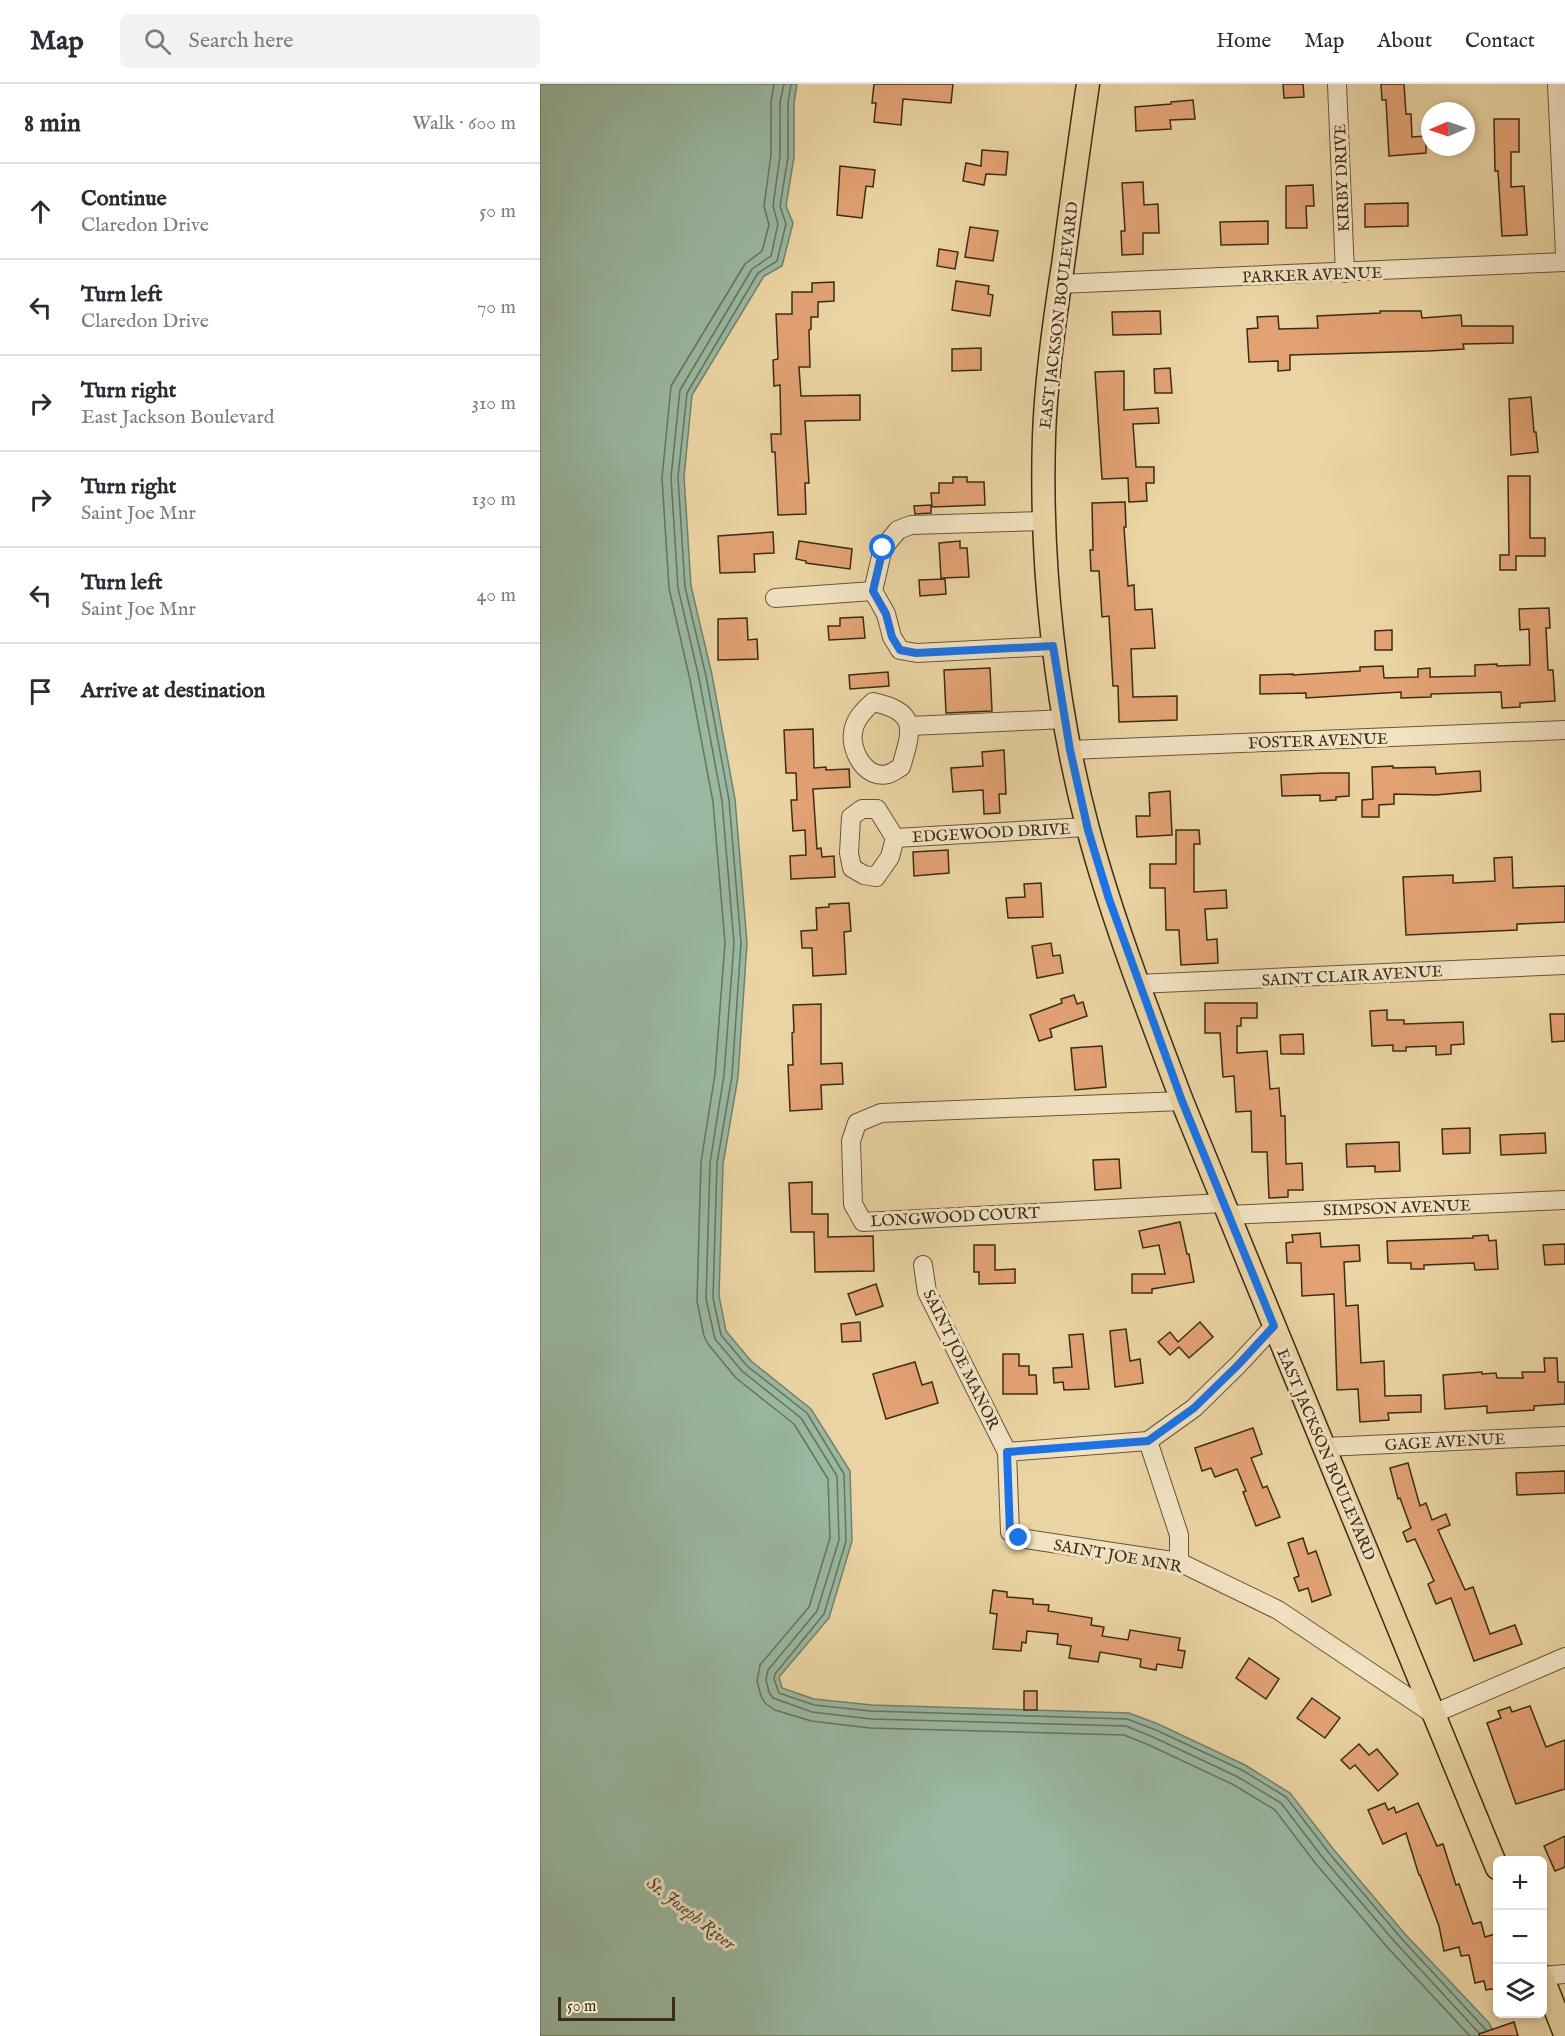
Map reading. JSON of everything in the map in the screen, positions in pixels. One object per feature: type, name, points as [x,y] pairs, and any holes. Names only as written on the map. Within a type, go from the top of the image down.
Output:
[{"type":"main road","name":"EAST JACKSON BOULEVARD","points":[[1088,84],[1049,366],[1044,432],[1044,521],[1053,646],[1070,750],[1087,827],[1138,984],[1182,1101],[1493,1858]]},
{"type":"main road","points":[[1547,1989],[1565,2034]]},
{"type":"street","name":"KIRBY DRIVE","points":[[1337,84],[1345,273]]},
{"type":"street","points":[[1557,84],[1565,254]]},
{"type":"street","name":"PARKER AVENUE","points":[[1060,284],[1565,262]]},
{"type":"street","points":[[1044,521],[911,525],[898,530],[883,548],[873,591],[886,614],[892,637],[900,650],[916,653],[1053,646]]},
{"type":"street","points":[[775,598],[873,591]]},
{"type":"street","points":[[910,726],[1065,719]]},
{"type":"street","name":"FOSTER AVENUE","points":[[1070,750],[1565,730]]},
{"type":"street","name":"EDGEWOOD DRIVE","points":[[895,838],[1087,827]]},
{"type":"street","name":"SAINT CLAIR AVENUE","points":[[1138,984],[1565,965]]},
{"type":"street","name":"LONGWOOD COURT","points":[[1182,1101],[881,1113],[858,1123],[851,1142],[853,1204],[863,1222],[1226,1209]]},
{"type":"street","name":"SIMPSON AVENUE","points":[[1226,1209],[1565,1200]]},
{"type":"street","name":"SAINT JOE MANOR","points":[[923,1265],[927,1292],[1007,1452]]},
{"type":"street","points":[[1007,1452],[1148,1441],[1194,1408],[1274,1326]]},
{"type":"street","name":"GAGE AVENUE","points":[[1325,1447],[1565,1436]]},
{"type":"street","points":[[1148,1441],[1179,1535],[1179,1562]]},
{"type":"street","name":"SAINT JOE MNR","points":[[1007,1452],[1010,1533],[1019,1538],[1179,1562],[1278,1610],[1433,1714]]},
{"type":"street","points":[[1433,1714],[1565,1657]]},
{"type":"street","points":[[1547,1976],[1565,1974]]},
{"type":"water","name":"St. Joseph River","points":[[540,84],[797,84],[794,103],[794,157],[786,206],[793,223],[782,266],[764,276],[692,395],[684,477],[691,586],[712,675],[735,799],[747,943],[738,1077],[723,1164],[719,1296],[726,1331],[751,1361],[811,1409],[850,1471],[852,1541],[829,1618],[779,1677],[782,1688],[814,1699],[872,1705],[1129,1713],[1158,1724],[1245,1765],[1290,1793],[1334,1850],[1405,1934],[1489,2023],[1496,2036],[540,2036]]},
{"type":"building","points":[[874,84],[953,84],[951,103],[903,99],[901,125],[874,122],[876,103],[872,103]]},
{"type":"building","points":[[1283,84],[1303,84],[1304,97],[1284,98]]},
{"type":"building","points":[[1381,84],[1404,84],[1406,114],[1411,114],[1412,137],[1421,136],[1421,153],[1389,156],[1386,100],[1382,100]]},
{"type":"building","points":[[1193,100],[1195,119],[1170,120],[1171,129],[1136,131],[1135,107]]},
{"type":"building","points":[[1494,119],[1519,119],[1519,152],[1511,152],[1511,187],[1524,186],[1527,235],[1502,236],[1498,171],[1495,171]]},
{"type":"building","points":[[982,150],[1008,152],[1006,175],[986,174],[984,185],[963,181],[966,163],[981,166]]},
{"type":"building","points":[[840,166],[875,170],[873,187],[866,186],[862,218],[837,215]]},
{"type":"building","points":[[1143,182],[1144,205],[1158,204],[1159,233],[1143,233],[1143,254],[1122,255],[1121,231],[1125,231],[1122,183]]},
{"type":"building","points":[[1313,185],[1314,206],[1306,206],[1307,228],[1286,228],[1286,186]]},
{"type":"building","points":[[1408,203],[1408,226],[1365,227],[1365,204]]},
{"type":"building","points":[[1268,221],[1268,244],[1221,245],[1220,222]]},
{"type":"building","points":[[970,227],[998,231],[993,261],[965,257]]},
{"type":"building","points":[[939,249],[958,252],[955,269],[937,266]]},
{"type":"building","points":[[956,281],[989,286],[988,294],[993,295],[990,316],[952,310]]},
{"type":"building","points":[[834,282],[834,301],[818,302],[818,317],[811,317],[810,367],[799,367],[801,396],[860,395],[860,420],[805,421],[809,483],[805,483],[806,514],[778,515],[775,452],[772,452],[771,434],[781,434],[780,385],[774,386],[773,360],[778,359],[776,314],[792,314],[792,292],[812,292],[812,283]]},
{"type":"building","points":[[1160,311],[1161,334],[1113,335],[1112,312]]},
{"type":"building","points":[[1380,311],[1421,311],[1422,318],[1461,315],[1462,326],[1513,326],[1513,343],[1463,344],[1464,349],[1428,351],[1290,355],[1290,370],[1278,371],[1278,361],[1249,362],[1247,329],[1258,328],[1257,317],[1278,316],[1279,329],[1318,328],[1317,316],[1380,313]]},
{"type":"building","points":[[981,348],[981,370],[952,371],[952,349]]},
{"type":"building","points":[[1170,368],[1172,393],[1155,393],[1154,369]]},
{"type":"building","points":[[1124,371],[1124,410],[1158,408],[1159,423],[1133,424],[1136,467],[1154,467],[1154,483],[1146,483],[1147,501],[1129,502],[1128,478],[1102,479],[1095,372]]},
{"type":"building","points":[[1531,397],[1538,452],[1511,455],[1509,399]]},
{"type":"building","points":[[1508,476],[1530,476],[1530,538],[1545,538],[1545,556],[1516,556],[1516,570],[1500,570],[1500,555],[1509,555]]},
{"type":"building","points":[[953,477],[967,477],[967,482],[984,482],[985,505],[932,507],[931,493],[939,493],[939,483],[953,483]]},
{"type":"building","points":[[1125,502],[1126,527],[1124,527],[1128,586],[1134,585],[1135,610],[1152,609],[1155,648],[1131,649],[1133,697],[1177,696],[1177,720],[1119,722],[1118,686],[1113,686],[1109,616],[1102,617],[1099,571],[1091,571],[1090,550],[1093,550],[1092,503]]},
{"type":"building","points":[[931,505],[931,513],[915,514],[914,506]]},
{"type":"building","points":[[773,532],[774,553],[754,554],[755,572],[720,573],[718,536]]},
{"type":"building","points":[[799,541],[852,549],[850,569],[806,563],[806,561],[796,559]]},
{"type":"building","points":[[960,541],[960,548],[967,548],[969,577],[941,578],[939,543]]},
{"type":"building","points":[[945,579],[946,594],[920,596],[919,580]]},
{"type":"building","points":[[1549,608],[1550,628],[1546,628],[1548,670],[1553,670],[1555,701],[1520,703],[1520,707],[1502,708],[1501,692],[1431,694],[1431,697],[1401,698],[1401,692],[1306,698],[1306,693],[1260,694],[1260,675],[1360,671],[1360,667],[1383,666],[1384,678],[1418,677],[1418,669],[1430,668],[1430,677],[1475,676],[1475,665],[1530,665],[1529,629],[1520,630],[1519,609]]},
{"type":"building","points":[[863,617],[865,638],[829,640],[828,626],[840,626],[840,618]]},
{"type":"building","points":[[747,618],[748,640],[757,639],[758,659],[718,660],[718,619]]},
{"type":"building","points":[[1392,630],[1392,650],[1375,650],[1375,631]]},
{"type":"building","points":[[990,668],[992,711],[946,713],[944,670]]},
{"type":"building","points":[[888,672],[889,686],[850,689],[849,675]]},
{"type":"building","points":[[813,729],[814,768],[849,769],[850,787],[813,789],[817,849],[821,848],[822,857],[834,856],[835,877],[791,879],[790,856],[806,855],[805,830],[793,831],[791,800],[797,800],[796,773],[786,773],[784,730]]},
{"type":"building","points":[[1004,750],[1006,794],[999,794],[1000,813],[984,814],[983,790],[953,792],[951,768],[983,766],[982,752]]},
{"type":"building","points":[[1393,766],[1393,768],[1435,767],[1436,774],[1480,771],[1481,791],[1436,795],[1394,794],[1394,804],[1379,805],[1379,817],[1362,817],[1362,800],[1373,799],[1372,767]]},
{"type":"building","points":[[1349,773],[1349,796],[1320,801],[1320,795],[1282,796],[1281,775]]},
{"type":"building","points":[[1170,791],[1172,835],[1137,837],[1136,816],[1150,816],[1149,793]]},
{"type":"building","points":[[1176,830],[1199,830],[1200,844],[1194,844],[1194,892],[1226,890],[1227,908],[1205,909],[1207,940],[1217,939],[1218,963],[1181,965],[1179,930],[1166,930],[1165,888],[1150,888],[1150,864],[1176,864]]},
{"type":"building","points":[[948,850],[949,873],[914,876],[913,852]]},
{"type":"building","points":[[1512,857],[1513,888],[1565,886],[1565,922],[1517,924],[1517,930],[1406,935],[1403,877],[1453,875],[1453,883],[1495,881],[1494,858]]},
{"type":"building","points":[[1041,883],[1043,917],[1008,918],[1006,898],[1025,897],[1024,884]]},
{"type":"building","points":[[849,903],[851,931],[844,932],[846,974],[813,976],[812,948],[802,948],[801,931],[817,930],[816,908],[829,907],[829,904]]},
{"type":"building","points":[[1051,943],[1053,956],[1060,955],[1063,973],[1037,978],[1032,946]]},
{"type":"building","points":[[1074,995],[1077,1004],[1083,1002],[1087,1016],[1050,1029],[1052,1037],[1039,1041],[1030,1015],[1062,1003],[1061,999]]},
{"type":"building","points":[[1205,1003],[1257,1003],[1257,1018],[1241,1018],[1241,1026],[1237,1026],[1237,1053],[1267,1051],[1270,1089],[1279,1088],[1281,1116],[1285,1116],[1286,1164],[1302,1163],[1303,1190],[1288,1190],[1288,1197],[1269,1198],[1267,1152],[1252,1152],[1251,1111],[1236,1112],[1234,1076],[1223,1077],[1220,1033],[1205,1033]]},
{"type":"building","points":[[821,1004],[821,1064],[842,1063],[843,1084],[821,1085],[822,1109],[790,1111],[788,1065],[793,1065],[793,1005]]},
{"type":"building","points":[[1387,1010],[1387,1020],[1404,1020],[1404,1024],[1463,1022],[1464,1044],[1451,1045],[1451,1054],[1436,1055],[1436,1046],[1406,1047],[1406,1051],[1393,1051],[1393,1045],[1372,1046],[1370,1011]]},
{"type":"building","points":[[1550,1014],[1565,1014],[1565,1041],[1552,1042]]},
{"type":"building","points":[[1303,1034],[1304,1054],[1281,1054],[1280,1035]]},
{"type":"building","points":[[1102,1046],[1106,1087],[1075,1090],[1071,1048]]},
{"type":"building","points":[[1470,1128],[1470,1153],[1443,1154],[1442,1129]]},
{"type":"building","points":[[1545,1133],[1546,1153],[1501,1155],[1500,1135]]},
{"type":"building","points":[[1399,1142],[1400,1171],[1375,1172],[1375,1166],[1347,1167],[1346,1144]]},
{"type":"building","points":[[1119,1159],[1121,1188],[1095,1190],[1093,1160]]},
{"type":"building","points":[[812,1182],[812,1214],[828,1214],[828,1237],[873,1236],[874,1271],[815,1272],[814,1232],[791,1232],[789,1183]]},
{"type":"building","points":[[1180,1222],[1194,1282],[1152,1289],[1152,1293],[1132,1293],[1132,1274],[1165,1274],[1159,1245],[1143,1248],[1139,1231]]},
{"type":"building","points":[[1320,1233],[1321,1247],[1359,1245],[1360,1261],[1344,1262],[1346,1306],[1358,1305],[1361,1363],[1384,1361],[1385,1396],[1421,1395],[1421,1412],[1388,1413],[1389,1420],[1360,1422],[1358,1389],[1337,1390],[1334,1294],[1302,1296],[1301,1263],[1287,1263],[1286,1243],[1293,1242],[1292,1235]]},
{"type":"building","points":[[1488,1235],[1489,1241],[1496,1240],[1498,1269],[1475,1270],[1474,1263],[1424,1265],[1424,1269],[1411,1269],[1411,1263],[1388,1263],[1387,1241],[1473,1238],[1473,1236]]},
{"type":"building","points":[[1565,1244],[1565,1264],[1545,1265],[1543,1245]]},
{"type":"building","points":[[974,1245],[995,1245],[995,1270],[1015,1269],[1015,1283],[979,1284],[979,1272],[974,1272]]},
{"type":"building","points":[[876,1284],[883,1306],[856,1315],[848,1294]]},
{"type":"building","points":[[860,1322],[861,1341],[842,1342],[841,1324]]},
{"type":"building","points":[[1200,1322],[1213,1337],[1189,1358],[1179,1347],[1170,1355],[1158,1342],[1170,1332],[1178,1342]]},
{"type":"building","points":[[1126,1329],[1130,1361],[1140,1359],[1143,1383],[1115,1387],[1110,1331]]},
{"type":"building","points":[[1083,1334],[1089,1389],[1064,1390],[1063,1382],[1054,1383],[1053,1368],[1072,1367],[1069,1335]]},
{"type":"building","points":[[1003,1354],[1019,1354],[1019,1366],[1029,1366],[1029,1375],[1036,1375],[1037,1394],[1003,1394]]},
{"type":"building","points":[[1544,1358],[1557,1358],[1558,1382],[1565,1382],[1565,1404],[1534,1406],[1534,1410],[1487,1413],[1487,1406],[1445,1409],[1443,1375],[1482,1372],[1482,1374],[1496,1373],[1497,1378],[1523,1378],[1522,1372],[1545,1372]]},
{"type":"building","points":[[915,1362],[922,1385],[932,1382],[938,1403],[886,1419],[873,1374]]},
{"type":"building","points":[[1253,1428],[1262,1454],[1251,1458],[1263,1488],[1267,1486],[1280,1517],[1256,1526],[1237,1469],[1215,1477],[1211,1468],[1202,1471],[1195,1448]]},
{"type":"building","points":[[1408,1463],[1420,1506],[1426,1503],[1432,1520],[1446,1514],[1450,1525],[1438,1530],[1465,1590],[1473,1587],[1490,1634],[1515,1625],[1522,1644],[1474,1661],[1451,1598],[1436,1604],[1428,1584],[1434,1581],[1415,1539],[1407,1542],[1403,1532],[1411,1528],[1400,1498],[1398,1499],[1390,1468]]},
{"type":"building","points":[[1565,1471],[1565,1493],[1517,1495],[1516,1473]]},
{"type":"building","points":[[1303,1538],[1308,1554],[1316,1551],[1331,1595],[1312,1602],[1308,1588],[1299,1591],[1294,1578],[1299,1576],[1288,1543]]},
{"type":"building","points":[[993,1590],[1007,1592],[1007,1597],[1033,1599],[1033,1604],[1049,1605],[1048,1611],[1092,1618],[1091,1625],[1104,1627],[1102,1636],[1128,1640],[1130,1630],[1180,1638],[1178,1650],[1185,1651],[1182,1668],[1157,1664],[1156,1670],[1140,1667],[1141,1659],[1100,1652],[1098,1662],[1069,1658],[1071,1646],[1057,1644],[1058,1634],[1027,1631],[1026,1643],[1022,1642],[1021,1651],[993,1649],[997,1614],[990,1613]]},
{"type":"building","points":[[1249,1658],[1279,1679],[1266,1699],[1236,1678]]},
{"type":"building","points":[[1024,1691],[1037,1691],[1037,1710],[1024,1710]]},
{"type":"building","points":[[1312,1698],[1340,1718],[1325,1738],[1297,1718]]},
{"type":"building","points":[[1530,1706],[1546,1747],[1565,1740],[1565,1789],[1516,1804],[1487,1723],[1501,1718],[1498,1711],[1510,1707],[1512,1712]]},
{"type":"building","points":[[1359,1744],[1369,1755],[1377,1749],[1398,1774],[1378,1791],[1355,1765],[1350,1769],[1341,1760]]},
{"type":"building","points":[[1385,1803],[1388,1810],[1394,1807],[1396,1813],[1418,1803],[1437,1846],[1443,1844],[1456,1885],[1459,1884],[1473,1924],[1481,1922],[1485,1937],[1493,1935],[1493,1989],[1486,1990],[1484,1981],[1475,1983],[1469,1955],[1461,1956],[1459,1947],[1444,1951],[1439,1926],[1406,1833],[1383,1844],[1368,1810]]},
{"type":"building","points":[[1565,1836],[1565,1867],[1555,1871],[1544,1846]]},
{"type":"building","points":[[1514,2022],[1518,2036],[1480,2036],[1479,2034]]},
{"type":"route","points":[[883,548],[873,591],[886,614],[892,637],[900,650],[916,653],[1053,646],[1070,750],[1088,830],[1109,899],[1182,1101],[1274,1326],[1194,1408],[1148,1441],[1007,1452],[1010,1533],[1019,1538]]}]
